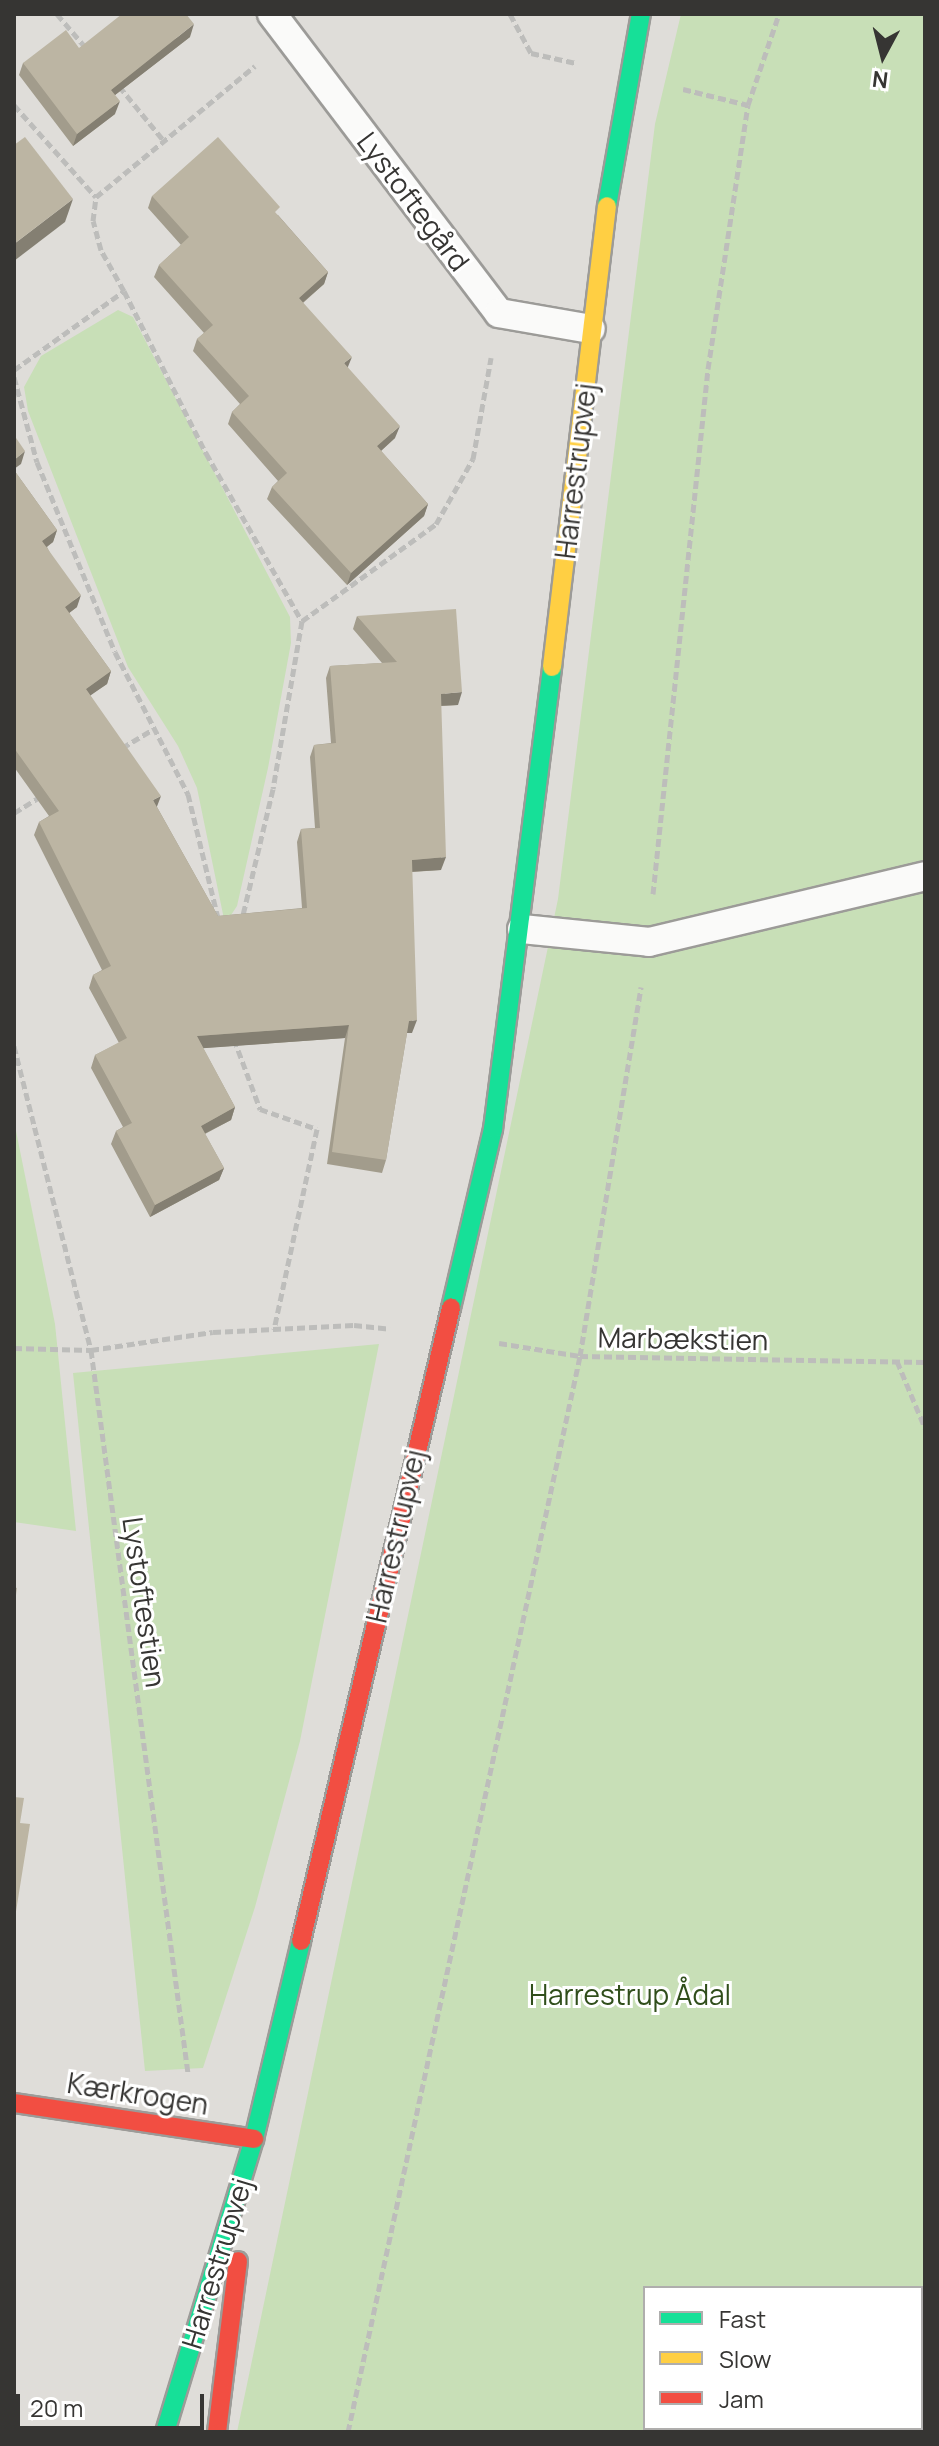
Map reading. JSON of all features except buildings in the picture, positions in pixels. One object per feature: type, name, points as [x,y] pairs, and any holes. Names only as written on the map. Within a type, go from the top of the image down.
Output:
[{"type":"street","name":"Harrestrupvej","points":[[165,2432],[254,2139],[442,1334],[493,1129],[522,929],[591,329],[641,14]]},
{"type":"street","name":"Kærkrogen","points":[[14,2103],[254,2139]]},
{"type":"street","name":"Harrestrupvej","points":[[217,2432],[254,2139]]},
{"type":"lane","name":"Lystoftegård","points":[[272,14],[499,313]]},
{"type":"lane","points":[[499,313],[591,329]]},
{"type":"lane","points":[[522,929],[649,942],[925,876]]},
{"type":"path","points":[[57,14],[96,60]]},
{"type":"path","points":[[348,2432],[580,1356],[649,942],[708,369],[748,105],[779,14]]},
{"type":"path","points":[[238,936],[273,789],[302,621],[206,453],[101,250],[93,221],[96,197],[290,37]]},
{"type":"path","points":[[116,83],[164,141]]},
{"type":"path","points":[[14,105],[96,197]]},
{"type":"path","points":[[14,370],[124,291]]},
{"type":"path","points":[[302,621],[436,524],[473,459],[499,313]]},
{"type":"path","points":[[14,377],[37,462],[152,730],[188,794],[219,922]]},
{"type":"path","points":[[114,753],[152,730]]},
{"type":"path","points":[[14,813],[52,790]]},
{"type":"path","points":[[233,1030],[260,1109],[317,1129],[274,1329]]},
{"type":"path","name":"Lystoftestien","points":[[14,1046],[91,1350],[190,2090]]},
{"type":"path","name":"Marbækstien","points":[[14,1348],[91,1350],[274,1329],[354,1325],[442,1334],[580,1356],[925,1362]]},
{"type":"path","points":[[897,1361],[925,1428]]},
{"type":"green space","name":"Harrestrup Ådal","points":[[681,14],[925,14],[925,2432],[237,2432],[558,899],[655,124]]},
{"type":"green space","points":[[118,310],[133,317],[290,617],[291,643],[268,768],[237,906],[225,924],[197,788],[178,746],[128,667],[28,411],[24,387],[41,356]]},
{"type":"green space","points":[[14,1121],[55,1324],[76,1531],[14,1522]]},
{"type":"green space","points":[[379,1344],[300,1741],[255,1907],[203,2068],[145,2071],[73,1373]]},
{"type":"traffic: fast","points":[[607,206],[641,14]]},
{"type":"traffic: fast","points":[[451,1308],[493,1129],[552,667]]},
{"type":"traffic: fast","points":[[165,2432],[254,2139],[301,1941]]},
{"type":"traffic: slow","points":[[552,667],[607,206]]},
{"type":"traffic: jam","points":[[301,1941],[451,1308]]},
{"type":"traffic: jam","points":[[14,2103],[254,2139]]},
{"type":"traffic: jam","points":[[217,2432],[238,2261]]}]
